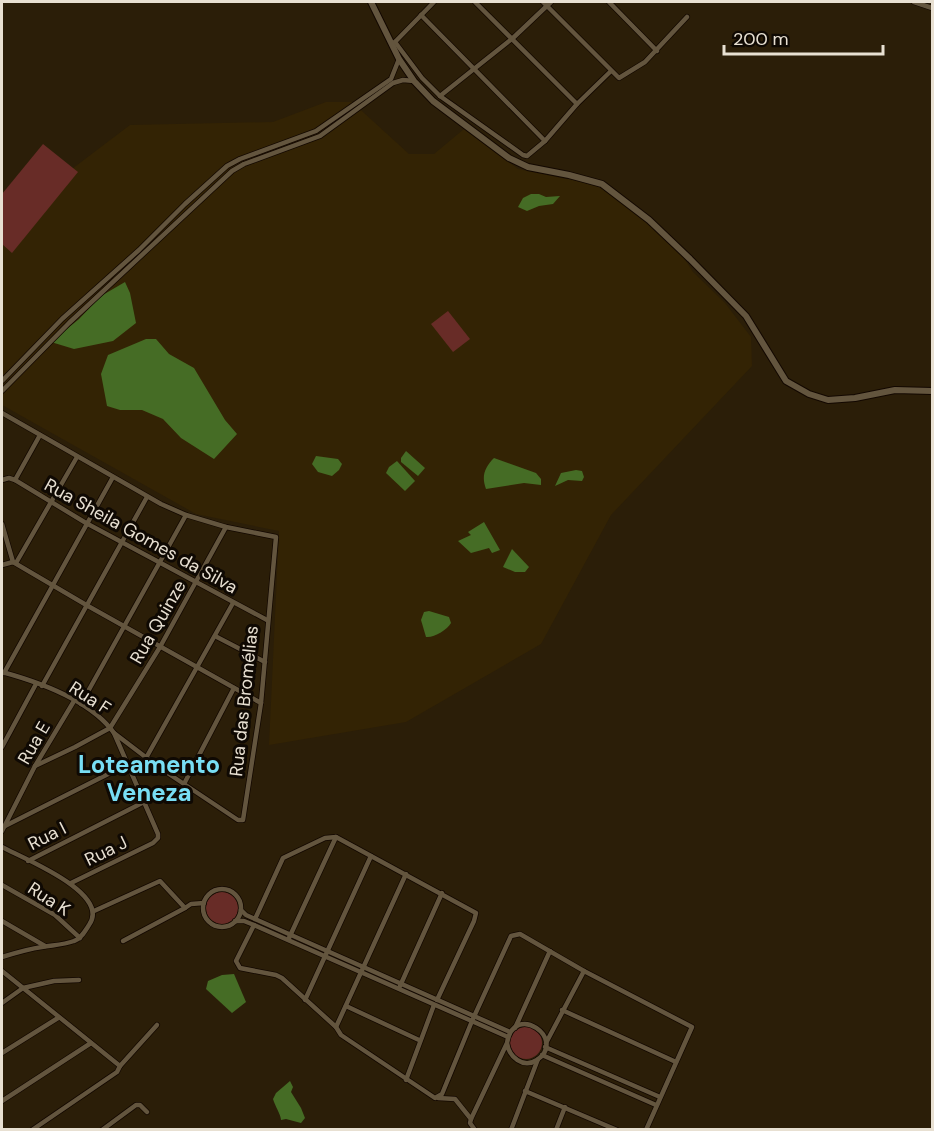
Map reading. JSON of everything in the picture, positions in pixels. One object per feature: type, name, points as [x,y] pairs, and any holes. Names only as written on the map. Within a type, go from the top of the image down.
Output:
[{"type":"street","points":[[371,2],[399,59],[414,81],[509,158],[528,167],[602,184],[649,220],[746,316],[786,381],[809,394],[828,400],[855,398],[895,390],[933,391]]},
{"type":"street","points":[[393,44],[434,2]]},
{"type":"street","points":[[475,2],[577,104]]},
{"type":"street","points":[[609,2],[657,51]]},
{"type":"street","points":[[914,2],[933,8]]},
{"type":"street","points":[[437,99],[513,38],[547,3],[619,78],[633,71],[657,51],[687,16]]},
{"type":"street","points":[[422,15],[545,141]]},
{"type":"street","points":[[393,44],[437,99],[523,156],[531,154],[545,141],[577,104],[611,71]]},
{"type":"street","points":[[2,381],[62,319],[227,166],[316,131],[390,79],[399,59]]},
{"type":"street","points":[[2,392],[69,323],[232,171],[244,164],[320,136],[393,83],[403,80],[414,81]]},
{"type":"street","points":[[2,412],[147,497],[186,515],[226,527]]},
{"type":"street","points":[[2,480],[9,478],[15,480],[40,435]]},
{"type":"street","points":[[14,563],[52,503],[77,457]]},
{"type":"street","points":[[3,673],[113,477]]},
{"type":"street","name":"Rua Sheila Gomes da Silva","points":[[15,480],[86,523],[267,620]]},
{"type":"street","points":[[42,686],[147,497]]},
{"type":"street","points":[[81,704],[186,515]]},
{"type":"street","points":[[2,524],[14,563]]},
{"type":"street","name":"Rua das Bromélias","points":[[112,731],[184,784],[238,820],[243,820],[261,703],[276,537],[226,527]]},
{"type":"street","name":"Rua Quinze","points":[[112,731],[226,527]]},
{"type":"street","points":[[2,564],[14,563],[261,703]]},
{"type":"street","points":[[146,758],[233,603]]},
{"type":"street","points":[[215,636],[265,662]]},
{"type":"street","name":"Rua F","points":[[3,673],[42,686],[81,704],[101,718],[112,731],[158,834],[158,838],[153,843]]},
{"type":"street","points":[[2,747],[36,684]]},
{"type":"street","points":[[184,784],[234,688]]},
{"type":"street","name":"Rua E","points":[[2,829],[35,766],[74,701]]},
{"type":"street","points":[[35,766],[112,731]]},
{"type":"street","points":[[2,829],[126,765]]},
{"type":"street","name":"Rua I","points":[[27,861],[144,802]]},
{"type":"street","points":[[289,938],[336,837]]},
{"type":"street","points":[[405,1080],[419,1040],[476,913],[336,837],[325,838],[284,858],[236,961],[237,965],[240,968],[276,975],[287,982],[336,1027],[341,1035],[405,1080],[435,1098],[455,1099],[471,1119]]},
{"type":"street","name":"Rua J","points":[[71,883],[153,843]]},
{"type":"street","points":[[2,847],[71,883],[82,893],[94,911],[93,920],[80,938],[64,944],[45,946],[2,957]]},
{"type":"street","points":[[305,1000],[371,856]]},
{"type":"street","points":[[336,1027],[406,874]]},
{"type":"street","points":[[94,911],[160,881],[185,908]]},
{"type":"street","name":"Rua K","points":[[2,885],[55,915],[80,938]]},
{"type":"street","points":[[255,922],[236,921],[224,927],[211,924],[204,913],[204,903],[208,894],[227,890],[238,897],[241,910],[255,922],[510,1035]]},
{"type":"street","points":[[400,986],[442,893]]},
{"type":"street","points":[[123,941],[191,904],[204,903]]},
{"type":"street","points":[[236,921],[241,910]]},
{"type":"street","points":[[2,921],[45,946]]},
{"type":"street","points":[[435,1098],[442,1095],[473,1019],[511,936],[520,934],[584,971],[692,1026],[646,1130]]},
{"type":"street","points":[[475,1130],[470,1123],[471,1119],[550,951]]},
{"type":"street","points":[[2,971],[120,1066]]},
{"type":"street","points":[[511,1130],[540,1057],[562,1010],[584,971]]},
{"type":"street","points":[[2,1003],[22,988],[54,981],[79,980]]},
{"type":"street","points":[[346,1005],[419,1040]]},
{"type":"street","points":[[562,1010],[676,1062]]},
{"type":"street","points":[[2,1053],[58,1017]]},
{"type":"street","points":[[510,1035],[526,1024],[538,1028],[542,1032],[546,1045],[660,1097]]},
{"type":"street","points":[[32,1130],[117,1072],[157,1025]]},
{"type":"street","points":[[510,1035],[510,1055],[520,1062],[526,1063],[540,1057],[656,1105]]},
{"type":"street","points":[[2,1101],[91,1043]]},
{"type":"street","points":[[525,1091],[617,1130]]},
{"type":"street","points":[[102,1130],[136,1105],[140,1105],[147,1112]]},
{"type":"street","points":[[556,1130],[565,1107]]},
{"type":"street","points":[[601,1130],[604,1123]]},
{"type":"shaded area","points":[[326,102],[352,102],[409,154],[434,154],[464,129],[518,169],[605,189],[641,216],[682,255],[693,272],[725,303],[751,337],[752,366],[611,515],[541,644],[406,722],[269,745],[279,531],[196,514],[2,405],[2,222],[130,125],[273,122]]},
{"type":"shaded area","points":[[43,144],[78,172],[12,253],[2,244],[2,194]]},
{"type":"shaded area","points":[[531,194],[546,197],[560,196],[553,204],[527,211],[518,207],[523,198]]},
{"type":"shaded area","points":[[125,282],[130,293],[136,323],[113,341],[74,349],[51,342],[79,319],[101,296]]},
{"type":"shaded area","points":[[448,311],[470,339],[453,352],[431,324]]},
{"type":"shaded area","points":[[146,339],[156,339],[169,354],[194,368],[225,420],[237,434],[214,459],[181,438],[163,419],[142,410],[120,410],[107,406],[101,374],[108,355]]},
{"type":"shaded area","points":[[406,451],[425,468],[418,476],[401,462]]},
{"type":"shaded area","points":[[316,456],[338,459],[342,464],[332,476],[318,472],[312,464]]},
{"type":"shaded area","points":[[494,458],[536,473],[541,479],[541,485],[524,483],[486,489],[485,472]]},
{"type":"shaded area","points":[[397,461],[415,481],[405,491],[386,473],[389,467]]},
{"type":"shaded area","points":[[582,471],[584,477],[582,481],[568,480],[555,486],[561,473]]},
{"type":"shaded area","points":[[484,522],[500,550],[492,553],[489,548],[471,553],[458,541],[471,535],[468,532]]},
{"type":"shaded area","points":[[512,549],[529,567],[525,572],[515,572],[503,567]]},
{"type":"shaded area","points":[[429,611],[449,617],[451,623],[440,633],[426,637],[421,620],[424,612]]},
{"type":"shaded area","points":[[222,892],[233,897],[238,908],[233,919],[222,924],[211,919],[206,908],[211,897]]},
{"type":"shaded area","points":[[234,974],[246,1002],[232,1013],[206,989],[208,981],[222,975]]},
{"type":"shaded area","points":[[526,1027],[537,1032],[542,1043],[537,1054],[526,1059],[515,1054],[510,1043],[515,1032]]},
{"type":"shaded area","points":[[290,1081],[293,1087],[291,1092],[305,1118],[301,1123],[281,1120],[273,1099],[276,1093]]},
{"type":"district","name":"Loteamento Veneza","points":[[149,779]]}]
